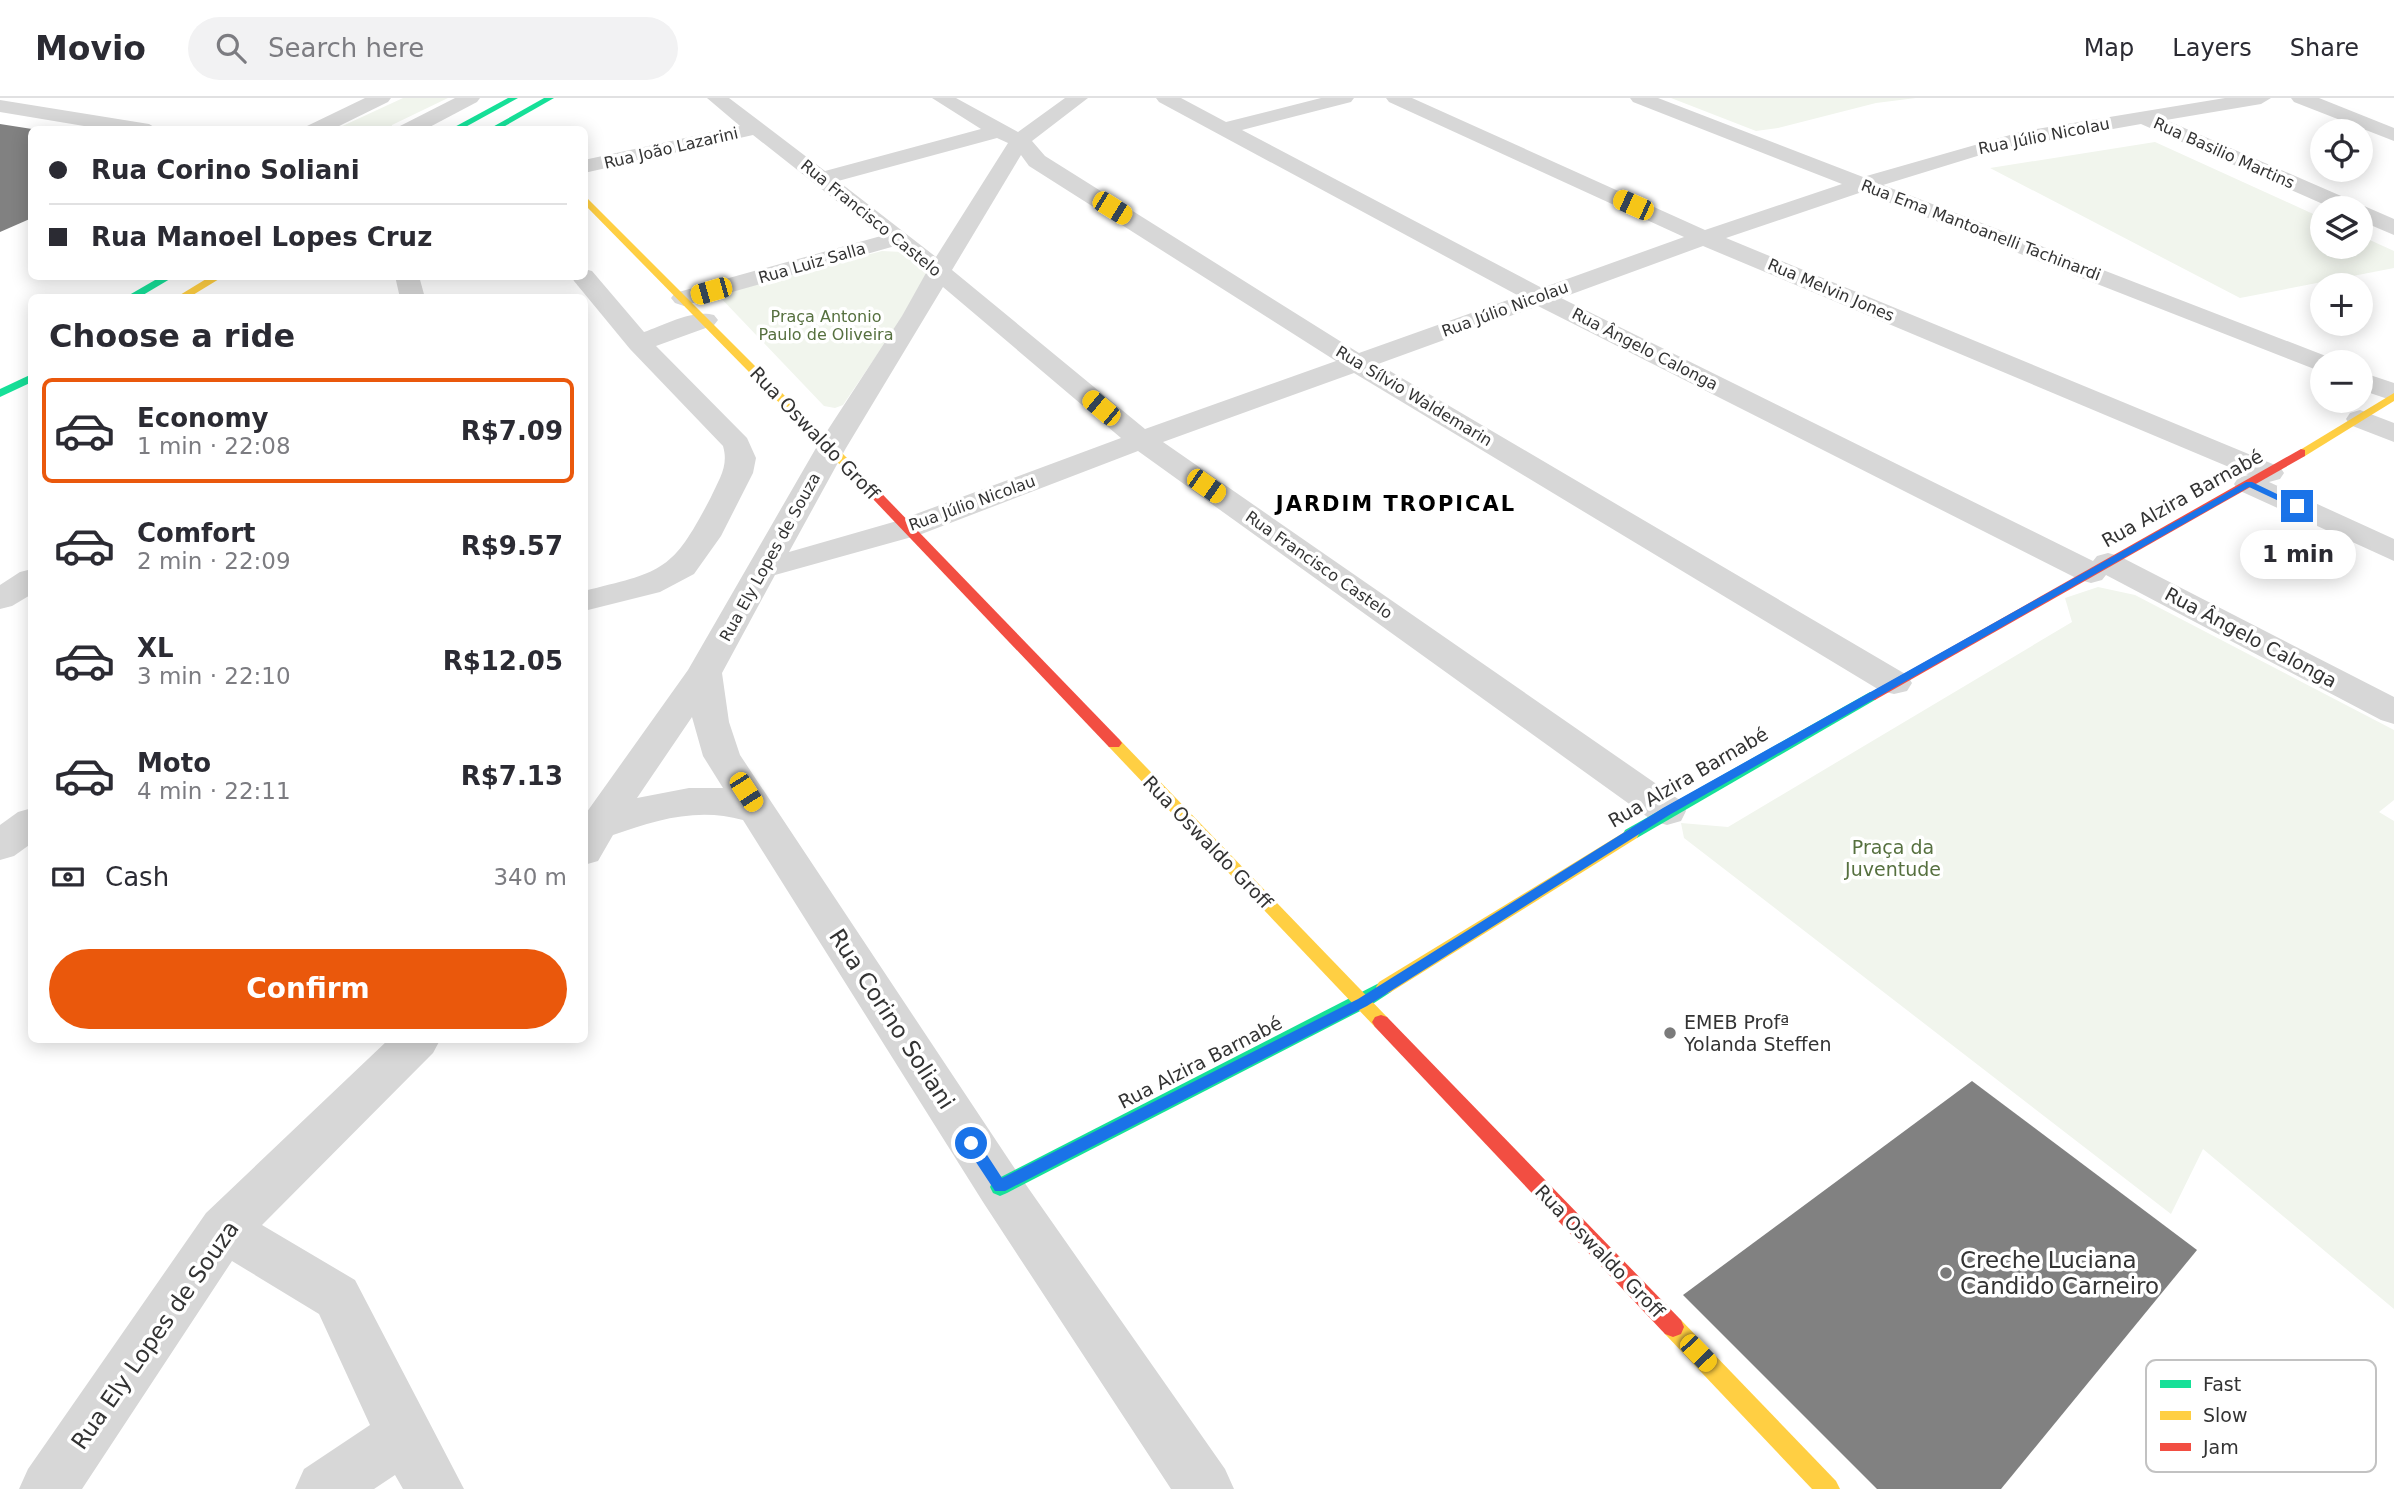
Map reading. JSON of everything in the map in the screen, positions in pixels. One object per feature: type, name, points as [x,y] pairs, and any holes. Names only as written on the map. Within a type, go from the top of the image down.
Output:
[{"type":"street","points":[[322,126],[381,98]]},
{"type":"street","points":[[415,126],[470,98]]},
{"type":"street","points":[[494,125],[514,98]]},
{"type":"street","points":[[494,125],[550,98]]},
{"type":"street","name":"Rua Francisco Castelo","points":[[717,98],[900,238],[938,273],[1141,440],[1667,811]]},
{"type":"street","name":"Rua Sílvio Waldemarin","points":[[942,98],[1009,136],[1037,161],[1357,363],[1894,683]]},
{"type":"street","name":"Rua Ely Lopes de Souza","points":[[592,838],[704,673],[831,448],[915,316],[938,273],[996,180],[1009,136],[1078,98]]},
{"type":"street","name":"Rua Ângelo Calonga","points":[[1166,98],[1227,128],[1540,297],[2394,712]]},
{"type":"street","points":[[1227,128],[1344,98]]},
{"type":"street","name":"Rua Melvin Jones","points":[[1396,98],[1704,238],[2259,479],[2394,551]]},
{"type":"street","name":"Rua Ema Mantoanelli Tachinardi","points":[[1640,98],[2310,360]]},
{"type":"street","name":"Rua Júlio Nicolau","points":[[762,569],[908,528],[1141,440],[1704,238],[1864,184],[1994,144],[2261,98]]},
{"type":"street","points":[[2301,98],[2394,135]]},
{"type":"street","name":"Rua Basilio Martins","points":[[2110,103],[2323,196]]},
{"type":"street","points":[[0,106],[124,126]]},
{"type":"street","name":"Rua João Lazarini","points":[[588,166],[758,128]]},
{"type":"street","points":[[824,178],[1009,136]]},
{"type":"street","points":[[996,180],[1042,174],[1067,180]]},
{"type":"street","name":"Rua Oswaldo Groff","points":[[588,202],[831,448],[1828,1489]]},
{"type":"street","points":[[2373,218],[2394,228]]},
{"type":"street","name":"Rua Luiz Salla","points":[[684,298],[900,238]]},
{"type":"street","points":[[136,294],[163,280]]},
{"type":"street","points":[[187,294],[212,280]]},
{"type":"street","points":[[586,280],[639,343],[737,444],[741,458],[695,554],[682,568],[661,579],[588,600]]},
{"type":"street","points":[[915,316],[963,307],[983,310]]},
{"type":"street","points":[[639,343],[705,320]]},
{"type":"street","points":[[0,394],[28,379]]},
{"type":"street","points":[[2373,385],[2394,394]]},
{"type":"street","name":"Rua Alzira Barnabé","points":[[1000,1187],[1362,1002],[1667,811],[2259,479],[2360,419],[2394,394]]},
{"type":"street","points":[[2360,419],[2394,433]]},
{"type":"street","points":[[0,599],[28,582]]},
{"type":"street","name":"Rua Corino Soliani","points":[[704,673],[711,722],[722,757],[1000,1187],[1205,1489]]},
{"type":"street","points":[[592,838],[644,810],[681,803],[718,801],[757,810]]},
{"type":"street","points":[[0,846],[28,825]]},
{"type":"street","name":"Rua Ely Lopes de Souza","points":[[48,1489],[224,1229],[414,1043]]},
{"type":"street","points":[[224,1229],[337,1297],[404,1436],[435,1489]]},
{"type":"street","points":[[324,1489],[404,1436]]},
{"type":"green space","points":[[403,98],[448,98],[392,126],[342,126]]},
{"type":"green space","points":[[1671,98],[1916,98],[1876,103],[1756,131]]},
{"type":"green space","points":[[2155,142],[2310,213],[2310,259],[2373,259],[2373,241],[2394,251],[2394,268],[2368,273],[2310,273],[2310,284],[2240,298],[1990,168]]},
{"type":"green space","name":"Praça Antonio Paulo de Oliveira","points":[[882,251],[902,252],[931,275],[843,405],[835,408],[824,406],[717,294]]},
{"type":"green space","name":"Praça da Juventude","points":[[2098,587],[2135,595],[2394,730],[2394,800],[2379,812],[2394,821],[2394,1309],[2203,1149],[2171,1214],[1684,838],[1681,823],[1728,827],[2072,622],[2065,598]]},
{"type":"building","points":[[0,124],[28,128],[28,220],[0,232]]},
{"type":"building","name":"Creche Luciana Candido Carneiro","points":[[1972,1081],[2197,1250],[2001,1489],[1877,1489],[1683,1295]]},
{"type":"traffic: fast","points":[[461,126],[514,98]]},
{"type":"traffic: fast","points":[[499,126],[550,98]]},
{"type":"traffic: fast","points":[[136,294],[163,280]]},
{"type":"traffic: fast","points":[[0,394],[28,379]]},
{"type":"traffic: fast","points":[[1631,834],[1870,697]]},
{"type":"traffic: fast","points":[[1000,1187],[1362,1002],[1385,987]]},
{"type":"traffic: slow","points":[[588,202],[856,474]]},
{"type":"traffic: slow","points":[[187,294],[212,280]]},
{"type":"traffic: slow","points":[[2301,453],[2394,396]]},
{"type":"traffic: slow","points":[[1114,743],[1381,1022]]},
{"type":"traffic: slow","points":[[1385,987],[1631,834]]},
{"type":"traffic: slow","points":[[1673,1327],[1828,1489]]},
{"type":"traffic: jam","points":[[1870,697],[2301,453]]},
{"type":"traffic: jam","points":[[856,474],[1114,743]]},
{"type":"traffic: jam","points":[[1381,1022],[1673,1327]]},
{"type":"place","name":"EMEB Profª Yolanda Steffen","points":[[1670,1033]]},
{"type":"place","name":"Creche Luciana Candido Carneiro","points":[[1946,1273]]},
{"type":"district","name":"JARDIM TROPICAL","points":[[1396,504]]},
{"type":"route","points":[[971,1143],[1000,1187],[1362,1002],[1667,811],[2249,484],[2297,506]]}]
